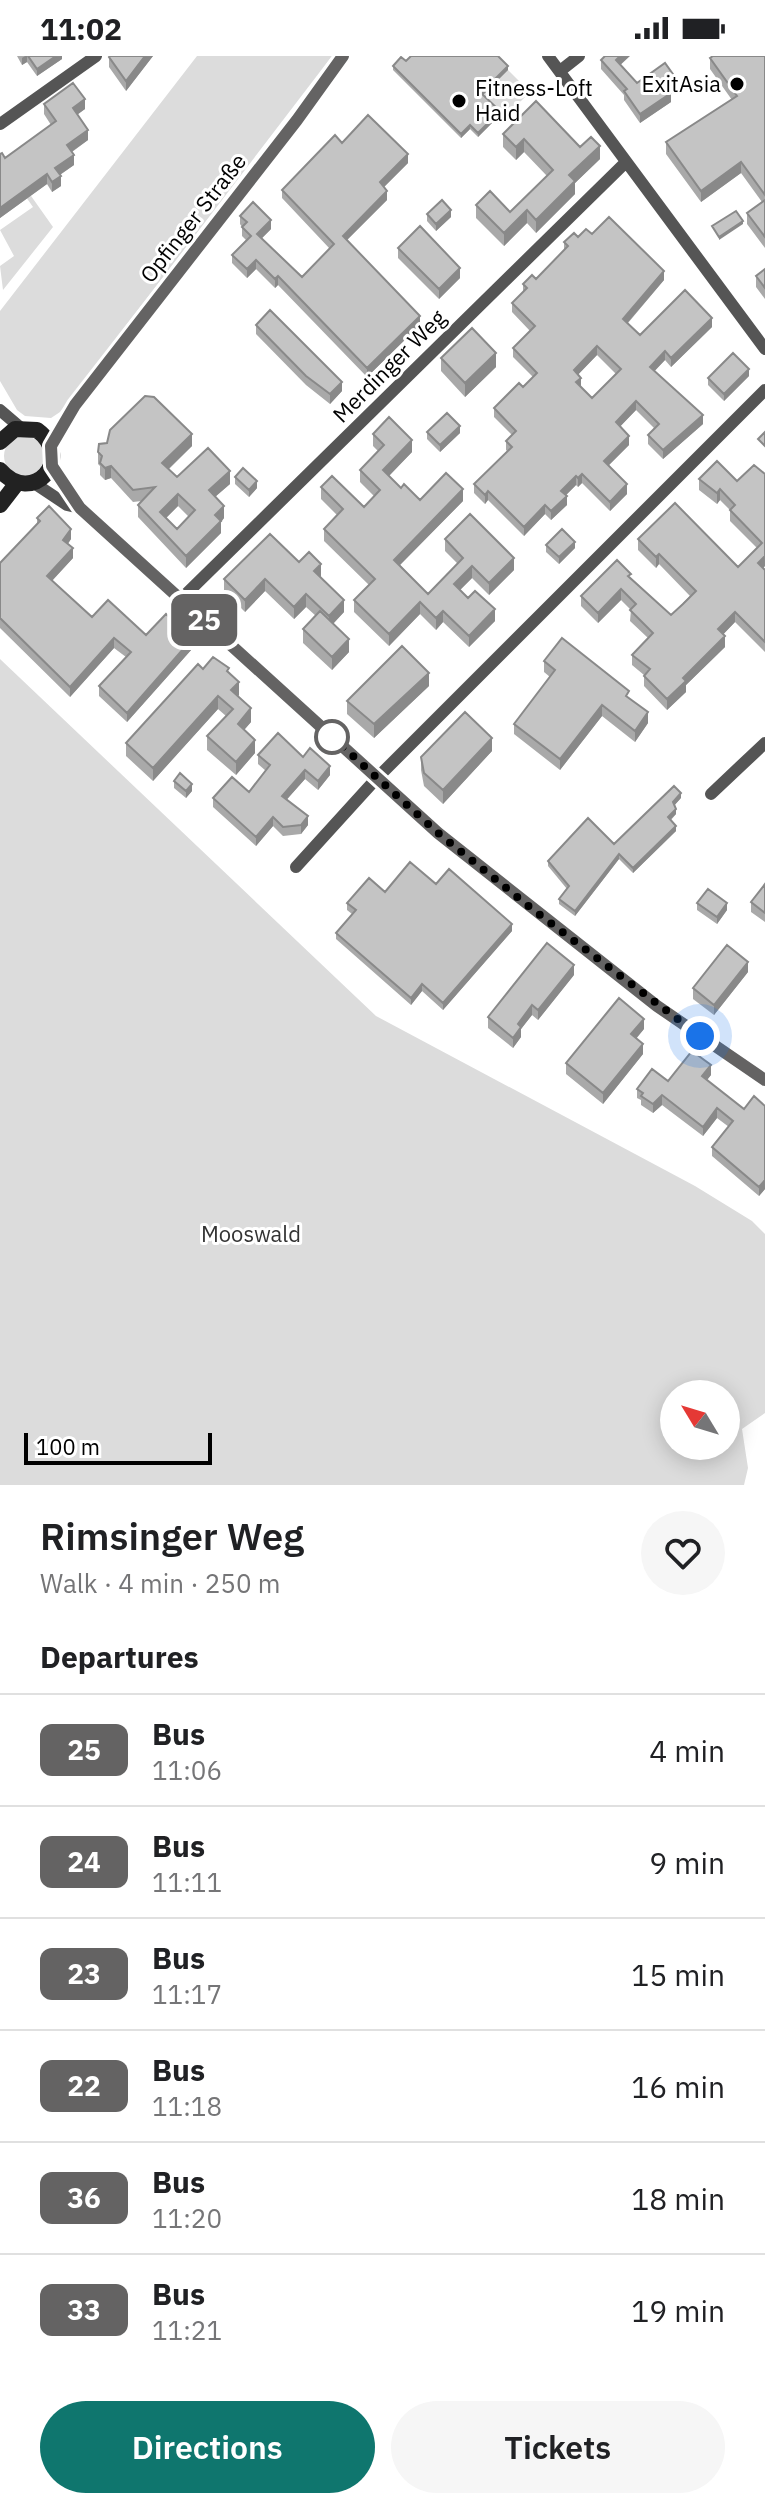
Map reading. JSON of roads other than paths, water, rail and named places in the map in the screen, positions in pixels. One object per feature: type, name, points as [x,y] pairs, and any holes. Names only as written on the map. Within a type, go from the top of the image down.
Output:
[{"type":"main road","name":"Opfinger Straße","points":[[51,446],[75,405],[297,120],[343,56]]},
{"type":"main road","name":"Opfinger Straße","points":[[0,442],[8,433],[49,426],[75,405]]},
{"type":"main road","points":[[0,505],[25,483],[52,466],[51,446],[29,429]]},
{"type":"main road","points":[[0,470],[25,483]]},
{"type":"street","points":[[0,124],[96,56]]},
{"type":"street","points":[[548,56],[765,349]]},
{"type":"street","points":[[560,71],[579,56]]},
{"type":"street","name":"Merdinger Weg","points":[[181,599],[625,163]]},
{"type":"street","points":[[296,867],[376,779],[765,390]]},
{"type":"street","points":[[0,410],[29,429]]},
{"type":"street","points":[[52,466],[80,508],[376,779],[536,912],[657,1006],[765,1080]]},
{"type":"street","points":[[25,483],[67,505],[80,508]]},
{"type":"street","points":[[711,794],[765,743]]},
{"type":"place","name":"ExitAsia","points":[[737,84]]},
{"type":"place","name":"Fitness-Loft Haid","points":[[459,101]]},
{"type":"park label","name":"Mooswald","points":[[251,1234]]}]
